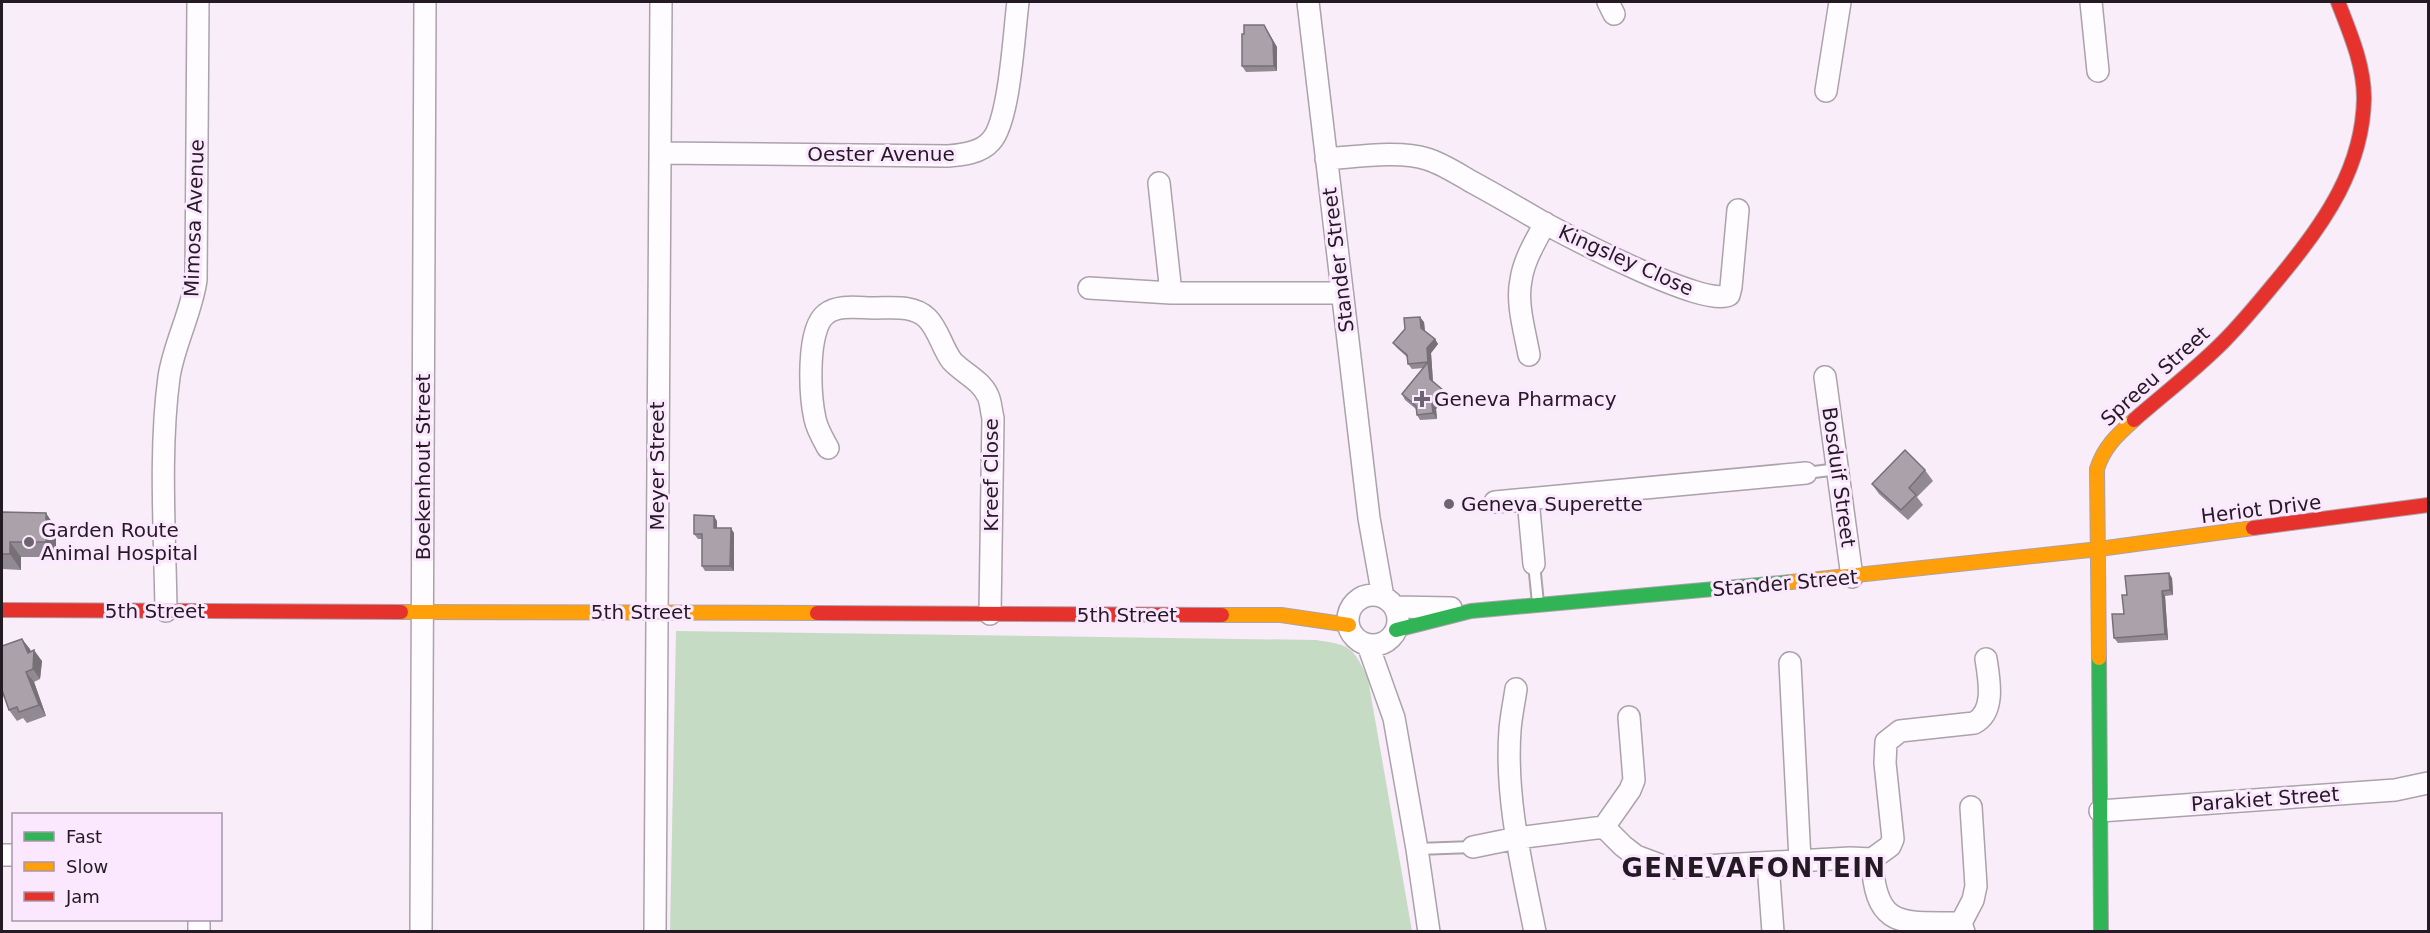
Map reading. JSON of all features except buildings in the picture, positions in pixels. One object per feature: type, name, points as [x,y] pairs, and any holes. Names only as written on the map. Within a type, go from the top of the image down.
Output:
[{"type":"street","name":"Mimosa Avenue","points":[[166,611],[165,431],[168,387],[175,351],[193,302],[196,280],[198,2]]},
{"type":"street","name":"Boekenhout Street","points":[[421,932],[425,2]]},
{"type":"street","name":"Meyer Street","points":[[655,932],[661,2]]},
{"type":"street","name":"Oester Avenue","points":[[660,153],[948,156],[965,154],[978,149],[991,141],[1004,110],[1018,2]]},
{"type":"street","name":"Stander Street","points":[[1308,2],[1369,518],[1369,606],[1454,608],[1471,611]]},
{"type":"street","points":[[1826,91],[1840,2]]},
{"type":"street","points":[[2091,2],[2098,71]]},
{"type":"street","name":"Spreeu Street","points":[[2101,932],[2097,473],[2101,456],[2105,448],[2122,430],[2240,326],[2299,255],[2344,188],[2361,134],[2364,99],[2360,67],[2338,2]]},
{"type":"street","name":"Kingsley Close","points":[[1326,159],[1398,155],[1426,158],[1545,224],[1603,253],[1674,285],[1719,299],[1729,295],[1731,287],[1737,210]]},
{"type":"street","points":[[1159,183],[1171,293]]},
{"type":"street","name":"Kingsley Close","points":[[1529,355],[1521,309],[1520,281],[1528,255],[1545,224]]},
{"type":"street","points":[[1089,288],[1171,293],[1342,293]]},
{"type":"street","name":"Kreef Close","points":[[828,448],[816,422],[812,394],[814,332],[818,321],[827,312],[840,308],[901,308],[917,311],[928,319],[937,331],[944,350],[954,363],[979,384],[988,396],[993,418],[990,614]]},
{"type":"street","name":"Bosduif Street","points":[[1825,377],[1852,577]]},
{"type":"street","points":[[1495,502],[1806,472]]},
{"type":"street","points":[[1528,499],[1534,564]]},
{"type":"street","name":"Heriot Drive","points":[[2099,549],[2428,505]]},
{"type":"street","name":"Stander Street","points":[[1384,638],[1433,620],[1454,617],[1471,611],[1852,577],[2099,549]]},
{"type":"street","name":"5th Street","points":[[2,609],[1281,615],[1369,606]]},
{"type":"street","points":[[1369,606],[1398,622],[1384,638],[1359,641],[1352,634],[1369,606]]},
{"type":"street","points":[[1384,638],[1393,678],[1394,718],[1429,932]]},
{"type":"street","points":[[1604,827],[1636,856],[1661,866],[1872,859],[1890,846],[1893,839],[1885,763],[1886,742],[1895,733],[1974,723],[1983,718],[1987,710],[1989,679],[1986,659]]},
{"type":"street","points":[[1790,663],[1800,860]]},
{"type":"street","points":[[1516,689],[1510,730],[1510,773],[1516,838],[1535,932]]},
{"type":"street","points":[[1473,847],[1516,838],[1604,827],[1630,790],[1634,780],[1629,717]]},
{"type":"street","name":"Parakiet Street","points":[[2100,811],[2395,790],[2428,783]]},
{"type":"street","points":[[1872,859],[1879,898],[1895,919],[1902,922],[1962,927],[1976,886],[1971,807]]},
{"type":"street","points":[[1768,864],[1773,932]]},
{"type":"lane","points":[[1806,472],[1838,469]]},
{"type":"lane","points":[[1534,564],[1538,605]]},
{"type":"lane","points":[[1417,849],[1473,847]]},
{"type":"green space","points":[[676,631],[1316,640],[1344,646],[1354,654],[1368,679],[1412,931],[670,931]]},
{"type":"traffic: fast","points":[[1396,630],[1471,611],[1791,582]]},
{"type":"traffic: fast","points":[[2099,658],[2101,932]]},
{"type":"traffic: slow","points":[[2099,658],[2097,469],[2103,454],[2112,442],[2134,420]]},
{"type":"traffic: slow","points":[[1791,582],[2099,549],[2253,528]]},
{"type":"traffic: slow","points":[[401,612],[817,613]]},
{"type":"traffic: slow","points":[[1222,615],[1281,615],[1349,625]]},
{"type":"traffic: jam","points":[[2134,420],[2202,362],[2239,325],[2298,254],[2339,192],[2357,147],[2364,98],[2359,61],[2338,2]]},
{"type":"traffic: jam","points":[[2253,528],[2428,505]]},
{"type":"traffic: jam","points":[[2,610],[401,612]]},
{"type":"traffic: jam","points":[[817,613],[1222,615]]},
{"type":"place","name":"Geneva Pharmacy","points":[[1422,399]]},
{"type":"place","name":"Geneva Superette","points":[[1449,504]]},
{"type":"place","name":"Garden Route Animal Hospital","points":[[29,542]]},
{"type":"district","name":"GENEVAFONTEIN","points":[[1754,868]]}]
